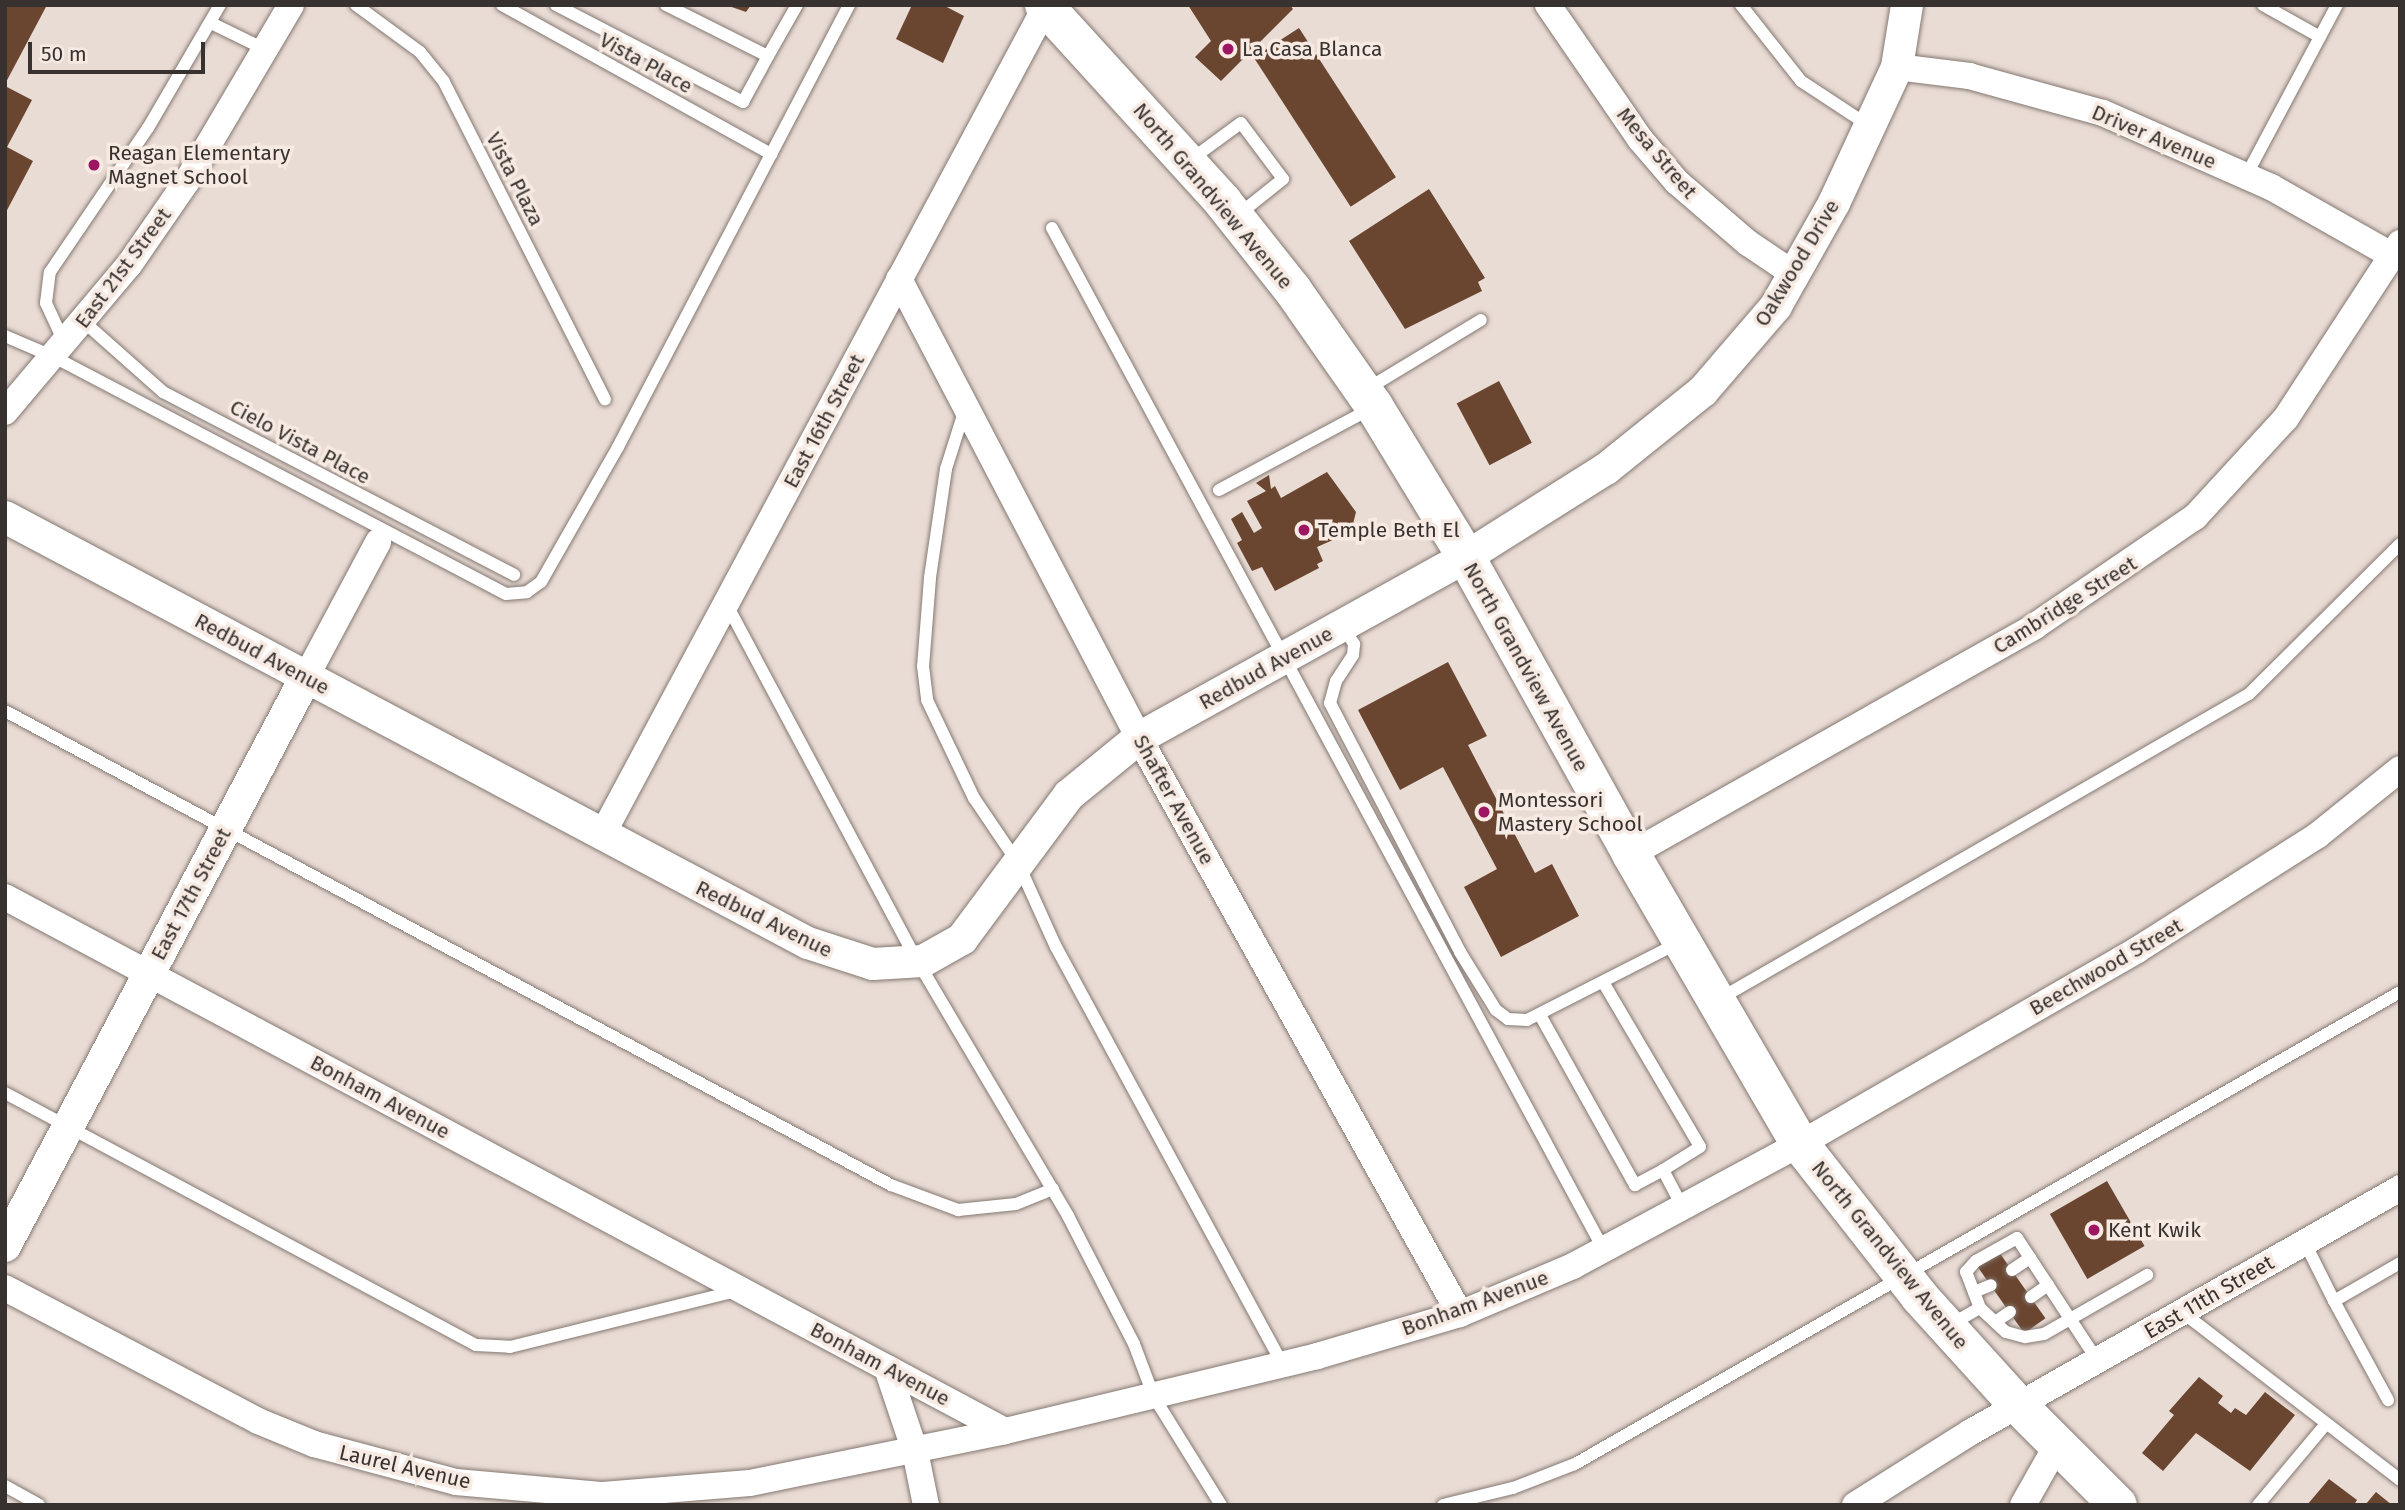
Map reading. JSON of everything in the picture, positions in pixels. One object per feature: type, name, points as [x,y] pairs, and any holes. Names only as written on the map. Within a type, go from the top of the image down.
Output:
[{"type":"main road","name":"North Grandview Avenue","points":[[1045,6],[1188,162],[1235,218],[1369,399],[1466,557],[1680,942],[1800,1144],[1904,1279],[2018,1405],[2118,1505]]},
{"type":"street","name":"East 21st Street","points":[[5,412],[83,321],[187,181],[291,5]]},
{"type":"street","name":"Mesa Street","points":[[1548,5],[1640,139],[1677,182],[1748,243],[1794,274]]},
{"type":"street","name":"Oakwood Drive","points":[[1466,557],[1658,430],[1745,348],[1794,274],[1871,127],[1897,67],[1907,5]]},
{"type":"street","name":"East 16th Street","points":[[602,835],[1045,6]]},
{"type":"street","name":"Driver Avenue","points":[[1897,67],[1969,76],[2103,113],[2246,176],[2396,249]]},
{"type":"street","name":"Cambridge Street","points":[[1631,854],[2035,625],[2195,517],[2286,418],[2396,249]]},
{"type":"street","name":"Shafter Avenue","points":[[899,279],[1139,738],[1460,1314]]},
{"type":"street","name":"Redbud Avenue","points":[[5,517],[808,943],[873,964],[919,962],[962,939],[1069,795],[1139,738],[1466,557]]},
{"type":"street","name":"East 17th Street","points":[[5,1246],[378,542]]},
{"type":"street","name":"Beechwood Street","points":[[1800,1144],[2250,881],[2318,835],[2400,769]]},
{"type":"street","name":"Bonham Avenue","points":[[5,897],[1005,1431],[1283,1365],[1460,1314],[1604,1250],[1800,1144]]},
{"type":"street","name":"East 11th Street","points":[[1855,1505],[2018,1405],[2400,1188]]},
{"type":"street","name":"Laurel Avenue","points":[[5,1288],[258,1421],[314,1444],[456,1482],[603,1496],[750,1483],[1005,1431]]},
{"type":"street","points":[[887,1368],[915,1451],[926,1505]]},
{"type":"street","points":[[2024,1505],[2057,1445]]},
{"type":"lane","points":[[59,351],[46,303],[50,272],[148,128],[220,5]]},
{"type":"lane","name":"Vista Plaza","points":[[356,5],[420,52],[444,82],[605,400]]},
{"type":"lane","name":"Vista Place","points":[[502,5],[771,154]]},
{"type":"lane","points":[[557,5],[743,103],[797,5]]},
{"type":"lane","points":[[666,5],[768,56]]},
{"type":"lane","points":[[5,336],[59,351],[506,594],[527,592],[541,582],[618,447],[849,5]]},
{"type":"lane","points":[[1741,5],[1801,81],[1871,127]]},
{"type":"lane","points":[[2263,5],[2320,37]]},
{"type":"lane","points":[[2246,176],[2337,5]]},
{"type":"lane","points":[[211,23],[266,51]]},
{"type":"lane","points":[[1188,162],[1241,123],[1283,179],[1235,218]]},
{"type":"lane","points":[[1052,228],[1604,1250]]},
{"type":"lane","points":[[1219,490],[1369,399],[1481,320]]},
{"type":"lane","name":"Cielo Vista Place","points":[[83,321],[163,391],[514,575]]},
{"type":"lane","points":[[966,405],[946,469],[923,666],[927,700],[974,798],[1018,863],[1056,947],[1283,1365]]},
{"type":"lane","points":[[1716,1000],[2249,694],[2400,544]]},
{"type":"lane","points":[[726,603],[919,962],[1053,1189],[1134,1343],[1154,1397],[1222,1505]]},
{"type":"lane","points":[[1342,626],[1354,644],[1353,654],[1336,681],[1330,703],[1460,952],[1496,1010],[1516,1021],[1539,1015],[1680,942]]},
{"type":"lane","points":[[5,711],[765,1118],[935,1204],[958,1210],[1016,1204],[1053,1189]]},
{"type":"lane","points":[[1539,1015],[1634,1185],[1700,1147],[1603,982]]},
{"type":"lane","points":[[1443,1505],[1513,1488],[1575,1464],[1904,1279],[1991,1224],[2400,992]]},
{"type":"lane","points":[[5,1093],[476,1345],[510,1347],[740,1289]]},
{"type":"lane","points":[[1663,1170],[1683,1209]]},
{"type":"lane","points":[[2097,1360],[2070,1318],[2017,1238],[1976,1261],[1966,1272],[1980,1308],[2006,1332],[2025,1336],[2044,1334],[2070,1318],[2147,1275]]},
{"type":"lane","points":[[2305,1242],[2388,1399]]},
{"type":"lane","points":[[2012,1270],[2030,1258]]},
{"type":"lane","points":[[2334,1301],[2400,1263]]},
{"type":"lane","points":[[1974,1292],[1991,1285]]},
{"type":"lane","points":[[2031,1297],[2048,1285]]},
{"type":"lane","points":[[1947,1327],[1980,1308]]},
{"type":"lane","points":[[1995,1322],[2010,1312]]},
{"type":"lane","points":[[2182,1312],[2400,1480]]},
{"type":"lane","points":[[2258,1505],[2326,1424]]},
{"type":"lane","points":[[5,1486],[39,1505]]},
{"type":"building","points":[[5,5],[47,5],[5,84]]},
{"type":"building","points":[[726,5],[751,5],[746,12]]},
{"type":"building","points":[[912,5],[943,5],[964,16],[943,63],[896,39]]},
{"type":"building","name":"La Casa Blanca","points":[[1188,5],[1290,5],[1293,9],[1221,81],[1195,57],[1211,41]]},
{"type":"building","points":[[1299,28],[1396,177],[1351,207],[1254,57]]},
{"type":"building","points":[[5,86],[32,100],[7,147],[33,161],[5,214]]},
{"type":"building","points":[[1429,189],[1485,278],[1478,282],[1482,291],[1405,329],[1349,241]]},
{"type":"building","points":[[1499,381],[1532,443],[1489,465],[1457,404]]},
{"type":"building","name":"Temple Beth El","points":[[1327,472],[1356,512],[1351,532],[1317,547],[1323,561],[1317,564],[1319,568],[1275,591],[1262,567],[1252,571],[1237,543],[1242,540],[1231,519],[1242,512],[1254,533],[1262,528],[1247,501],[1266,491],[1256,483],[1269,475],[1271,489],[1275,486],[1281,498]]},
{"type":"building","points":[[1448,662],[1487,736],[1468,745],[1535,873],[1552,864],[1579,916],[1501,957],[1464,887],[1497,869],[1443,767],[1400,790],[1358,710]]},
{"type":"building","points":[[2107,1181],[2144,1246],[2087,1279],[2050,1214]]},
{"type":"building","points":[[1999,1252],[2045,1318],[2024,1333],[1978,1267]]},
{"type":"building","points":[[2199,1377],[2223,1396],[2218,1403],[2231,1413],[2235,1408],[2246,1415],[2265,1392],[2295,1415],[2250,1471],[2196,1433],[2163,1471],[2142,1453],[2174,1415],[2169,1411]]},
{"type":"building","points":[[2329,1479],[2357,1500],[2354,1505],[2307,1505]]},
{"type":"building","points":[[2376,1492],[2392,1505],[2365,1505]]},
{"type":"place","name":"La Casa Blanca","points":[[1228,49]]},
{"type":"place","name":"Reagan Elementary Magnet School","points":[[94,165]]},
{"type":"place","name":"Temple Beth El","points":[[1304,530]]},
{"type":"place","name":"Montessori Mastery School","points":[[1484,812]]},
{"type":"place","name":"Kent Kwik","points":[[2094,1230]]}]
